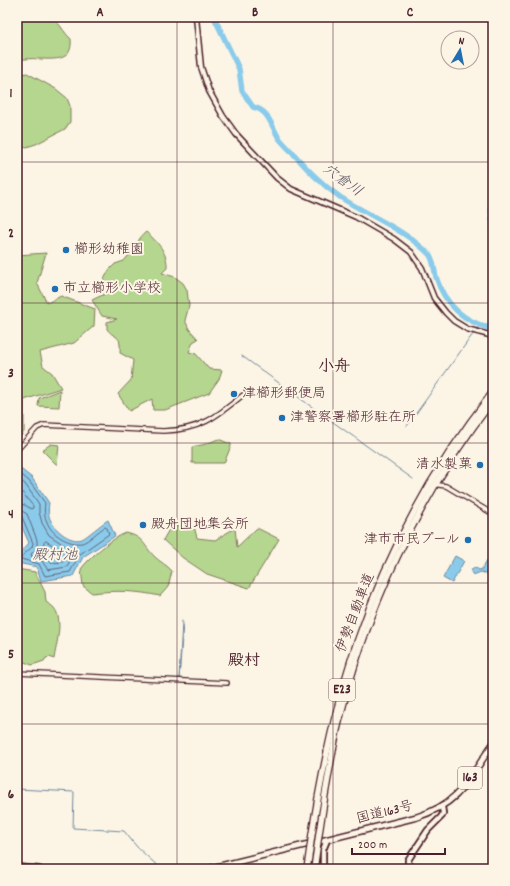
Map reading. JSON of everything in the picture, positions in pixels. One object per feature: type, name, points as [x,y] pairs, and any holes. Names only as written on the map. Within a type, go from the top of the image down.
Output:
[{"type":"highway","name":"伊勢自動車道","points":[[307,869],[323,772],[339,699],[355,646],[387,571],[420,500],[493,392]]},
{"type":"highway","name":"伊勢自動車道","points":[[467,431],[493,400]]},
{"type":"highway","name":"伊勢自動車道","points":[[314,869],[328,773],[337,730],[352,673],[387,571]]},
{"type":"highway","name":"国道163号","points":[[208,869],[417,818],[442,807],[460,792],[493,744]]},
{"type":"highway","points":[[17,867],[39,869]]},
{"type":"main road","points":[[196,17],[201,67],[209,91],[236,134],[258,158],[277,178],[291,189],[356,217],[394,239],[411,252],[422,268],[434,298],[454,321],[467,329],[493,336]]},
{"type":"main road","points":[[414,869],[408,863],[408,860],[428,830],[442,816],[442,807]]},
{"type":"main road","points":[[323,869],[323,850],[327,840]]},
{"type":"street","points":[[17,450],[37,428],[44,425],[163,431],[194,427],[209,421],[243,395]]},
{"type":"street","points":[[439,485],[446,486],[493,514]]},
{"type":"street","points":[[17,673],[227,683]]},
{"type":"green space","points":[[44,16],[53,19],[71,39],[69,52],[62,58],[57,59],[17,60],[17,17]]},
{"type":"green space","points":[[27,73],[56,89],[67,98],[70,106],[70,122],[65,129],[36,144],[17,150],[17,75]]},
{"type":"green space","points":[[146,232],[158,243],[166,257],[167,268],[162,273],[175,277],[183,283],[187,290],[189,306],[185,320],[189,329],[198,339],[193,342],[189,352],[196,354],[209,369],[222,370],[219,379],[209,393],[165,410],[153,410],[152,399],[129,411],[118,394],[131,380],[133,360],[120,353],[119,339],[107,329],[107,322],[117,319],[102,316],[92,300],[109,292],[102,283],[109,270],[115,264],[124,261],[137,249],[139,239]]},
{"type":"green space","points":[[46,253],[37,283],[47,303],[61,296],[95,309],[94,326],[74,343],[40,352],[43,366],[52,373],[61,388],[24,400],[24,432],[17,441],[17,255]]},
{"type":"green space","points":[[60,390],[59,407],[38,406],[39,398]]},
{"type":"green space","points":[[218,439],[231,444],[224,463],[192,463],[192,447],[206,444]]},
{"type":"green space","points":[[51,444],[59,445],[57,465],[42,450]]},
{"type":"green space","points":[[171,526],[194,526],[197,538],[215,540],[235,528],[237,547],[257,528],[279,539],[249,588],[207,574],[183,558],[163,540]]},
{"type":"green space","points":[[126,533],[140,539],[155,557],[172,571],[168,587],[160,596],[126,592],[92,593],[83,586],[81,569],[102,548],[120,535]]},
{"type":"green space","points":[[17,569],[35,572],[45,592],[46,602],[53,607],[57,613],[59,626],[54,659],[50,657],[46,658],[44,661],[32,665],[17,659]]},
{"type":"water","name":"殿村池","points":[[17,466],[32,478],[49,503],[48,512],[53,525],[56,529],[69,538],[78,540],[82,539],[108,520],[115,536],[83,557],[73,576],[41,581],[37,567],[17,563],[17,556],[29,543],[17,516]]},
{"type":"water","points":[[455,556],[464,561],[452,583],[443,578]]},
{"type":"water","points":[[487,560],[490,563],[487,574],[481,572],[473,575],[471,572],[472,569],[482,569]]},
{"type":"waterway","name":"穴倉川","points":[[214,17],[239,69],[242,91],[253,107],[263,111],[283,143],[314,176],[333,192],[351,204],[398,230],[419,245],[431,256],[436,277],[450,304],[473,322],[493,329]]},
{"type":"waterway","points":[[493,187],[491,208],[493,225]]},
{"type":"waterway","points":[[407,426],[473,334]]},
{"type":"waterway","points":[[242,356],[316,410]]},
{"type":"waterway","points":[[319,412],[413,479]]},
{"type":"waterway","points":[[179,679],[182,621]]},
{"type":"waterway","points":[[179,680],[183,623]]},
{"type":"waterway","points":[[17,789],[74,792],[73,828],[124,831],[137,847],[161,869]]},
{"type":"place","name":"櫛形幼稚園","points":[[66,250]]},
{"type":"place","name":"市立櫛形小学校","points":[[55,289]]},
{"type":"place","name":"津櫛形郵便局","points":[[234,394]]},
{"type":"place","name":"津警察署櫛形駐在所","points":[[282,418]]},
{"type":"place","name":"清水製菓","points":[[480,465]]},
{"type":"place","name":"殿舟団地集会所","points":[[143,525]]},
{"type":"place","name":"津市市民プール","points":[[468,540]]},
{"type":"district","name":"小舟","points":[[334,367]]},
{"type":"district","name":"殿村","points":[[244,661]]}]
